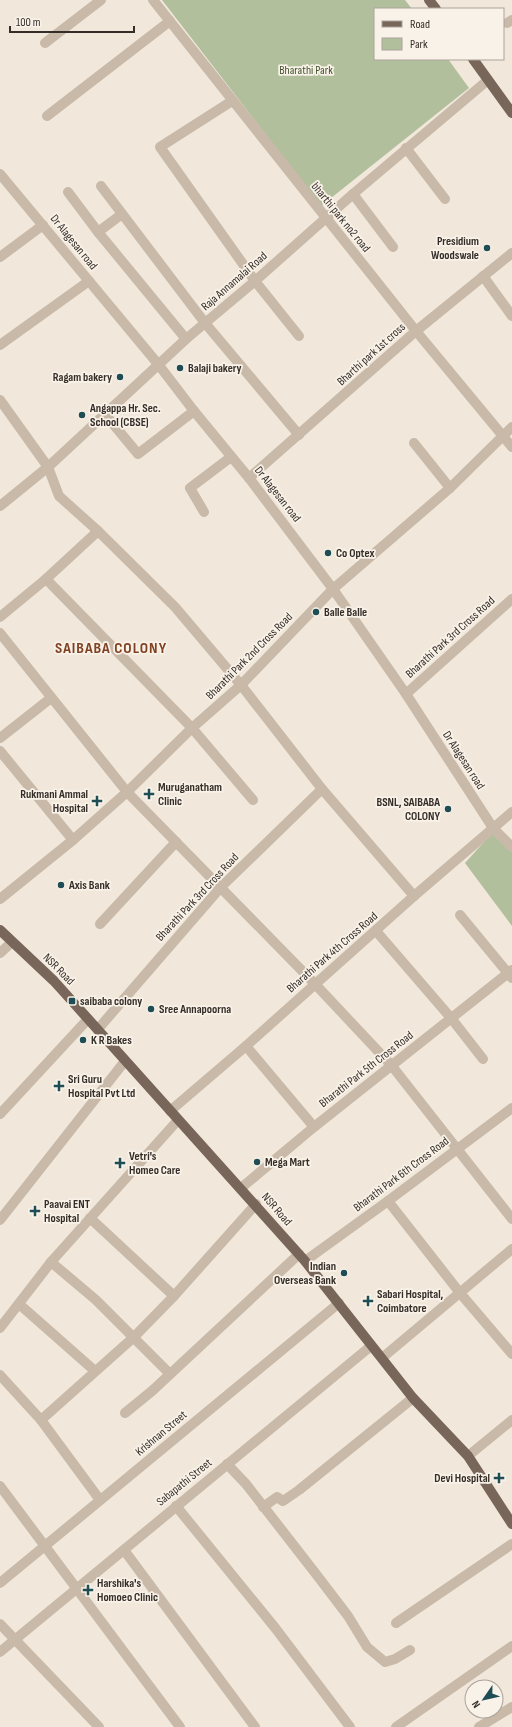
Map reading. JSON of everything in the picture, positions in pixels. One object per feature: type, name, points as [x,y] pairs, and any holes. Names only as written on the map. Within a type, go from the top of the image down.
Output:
[{"type":"main road","points":[[429,0],[435,8]]},
{"type":"main road","points":[[474,60],[512,113]]},
{"type":"main road","name":"NSR Road","points":[[0,930],[54,981],[178,1120],[256,1204],[302,1257],[413,1398],[468,1456],[512,1524]]},
{"type":"street","points":[[45,43],[102,0]]},
{"type":"street","name":"bharthi park no2 road","points":[[152,0],[416,331],[512,447]]},
{"type":"street","points":[[47,116],[170,21]]},
{"type":"street","name":"Raja Annamalai Road","points":[[0,506],[48,466],[186,338],[255,281],[406,148],[488,80]]},
{"type":"street","points":[[232,101],[160,147],[255,281],[299,336]]},
{"type":"street","points":[[406,148],[445,199]]},
{"type":"street","name":"Dr Alagesan road","points":[[0,174],[44,225],[158,364],[194,412],[249,478],[333,589],[406,694],[493,828],[512,847]]},
{"type":"street","points":[[101,186],[205,323],[299,435]]},
{"type":"street","points":[[68,192],[98,232],[186,338]]},
{"type":"street","points":[[353,194],[393,247]]},
{"type":"street","points":[[98,232],[122,214]]},
{"type":"street","points":[[0,257],[44,225]]},
{"type":"street","name":"Bharthi park 1st cross","points":[[249,478],[416,331],[512,253]]},
{"type":"street","points":[[483,276],[512,316]]},
{"type":"street","points":[[0,345],[89,281]]},
{"type":"street","points":[[0,400],[48,466],[59,496],[98,531],[175,607],[241,685],[322,789],[414,896]]},
{"type":"street","points":[[104,413],[138,454],[194,412]]},
{"type":"street","name":"Bharathi Park 2nd Cross Road","points":[[0,899],[73,840],[127,792],[192,728],[241,685],[333,589],[450,488],[512,427]]},
{"type":"street","points":[[414,443],[450,488]]},
{"type":"street","points":[[204,512],[190,488],[231,457]]},
{"type":"street","points":[[0,617],[46,579],[98,531]]},
{"type":"street","points":[[46,579],[192,728],[253,800]]},
{"type":"street","name":"Bharathi Park 3rd Cross Road","points":[[406,694],[512,599]]},
{"type":"street","points":[[0,633],[127,792],[315,984],[392,1066],[456,1150],[512,1219]]},
{"type":"street","points":[[0,738],[51,698]]},
{"type":"street","points":[[0,751],[73,840]]},
{"type":"street","name":"Bharathi Park 3rd Cross Road","points":[[98,1029],[221,887],[322,789]]},
{"type":"street","name":"Bharathi Park 4th Cross Road","points":[[170,1111],[246,1046],[414,896],[512,812]]},
{"type":"street","points":[[100,924],[176,842]]},
{"type":"street","points":[[460,915],[511,973]]},
{"type":"street","points":[[376,931],[451,1018],[483,1059]]},
{"type":"street","points":[[0,953],[12,942]]},
{"type":"street","name":"Bharathi Park 5th Cross Road","points":[[241,1188],[314,1127],[451,1018],[511,973]]},
{"type":"street","points":[[0,1114],[88,1019]]},
{"type":"street","points":[[246,1046],[314,1127]]},
{"type":"street","points":[[0,1220],[125,1061]]},
{"type":"street","name":"Bharathi Park 6th Cross Road","points":[[125,1413],[152,1391],[302,1257],[388,1201],[512,1108]]},
{"type":"street","points":[[0,1328],[51,1262],[178,1120]]},
{"type":"street","points":[[388,1201],[460,1293],[512,1354]]},
{"type":"street","points":[[41,1420],[134,1337],[174,1296],[256,1204]]},
{"type":"street","points":[[90,1218],[174,1296]]},
{"type":"street","points":[[382,1358],[512,1249]]},
{"type":"street","points":[[51,1262],[96,1300],[170,1374]]},
{"type":"street","name":"Krishnan Street","points":[[0,1583],[339,1303]]},
{"type":"street","points":[[19,1304],[95,1371]]},
{"type":"street","name":"Sabapathi Street","points":[[0,1652],[371,1346]]},
{"type":"street","points":[[0,1375],[41,1420],[100,1500]]},
{"type":"street","points":[[263,1507],[277,1497],[283,1501],[299,1490],[413,1398]]},
{"type":"street","points":[[468,1456],[512,1420]]},
{"type":"street","points":[[227,1464],[246,1484],[348,1616],[367,1647],[385,1662],[395,1659],[410,1650]]},
{"type":"street","points":[[0,1486],[46,1545],[76,1589],[180,1727]]},
{"type":"street","points":[[176,1506],[276,1629],[345,1725]]},
{"type":"street","points":[[396,1623],[512,1544]]},
{"type":"street","points":[[124,1550],[255,1727]]},
{"type":"street","points":[[0,1624],[99,1727]]},
{"type":"street","points":[[396,1727],[512,1646]]},
{"type":"street","points":[[480,1727],[512,1707]]},
{"type":"green space","name":"Bharathi Park","points":[[162,0],[405,0],[411,8],[374,8],[374,60],[449,60],[469,88],[321,206]]},
{"type":"green space","points":[[493,832],[512,852],[512,926],[465,863]]},
{"type":"place","name":"Presidium Woodswale","points":[[487,248]]},
{"type":"place","name":"Balaji bakery","points":[[180,368]]},
{"type":"place","name":"Ragam bakery","points":[[120,377]]},
{"type":"place","name":"Angappa Hr. Sec. School (CBSE)","points":[[82,415]]},
{"type":"place","name":"Co Optex","points":[[328,553]]},
{"type":"place","name":"Balle Balle","points":[[316,612]]},
{"type":"place","name":"Muruganatham Clinic","points":[[149,794]]},
{"type":"place","name":"Rukmani Ammal Hospital","points":[[97,801]]},
{"type":"place","name":"BSNL, SAIBABA COLONY","points":[[448,809]]},
{"type":"place","name":"Axis Bank","points":[[61,885]]},
{"type":"place","name":"saibaba colony","points":[[72,1001]]},
{"type":"place","name":"Sree Annapoorna","points":[[151,1009]]},
{"type":"place","name":"K R Bakes","points":[[83,1040]]},
{"type":"place","name":"Sri Guru Hospital Pvt Ltd","points":[[59,1086]]},
{"type":"place","name":"Mega Mart","points":[[257,1162]]},
{"type":"place","name":"Vetri's Homeo Care","points":[[120,1163]]},
{"type":"place","name":"Paavai ENT Hospital","points":[[35,1211]]},
{"type":"place","name":"Indian Overseas Bank","points":[[344,1273]]},
{"type":"place","name":"Sabari Hospital, Coimbatore","points":[[368,1301]]},
{"type":"place","name":"Devi Hospital","points":[[499,1478]]},
{"type":"place","name":"Harshika's Homoeo Clinic","points":[[88,1590]]},
{"type":"district","name":"SAIBABA COLONY","points":[[111,647]]}]
